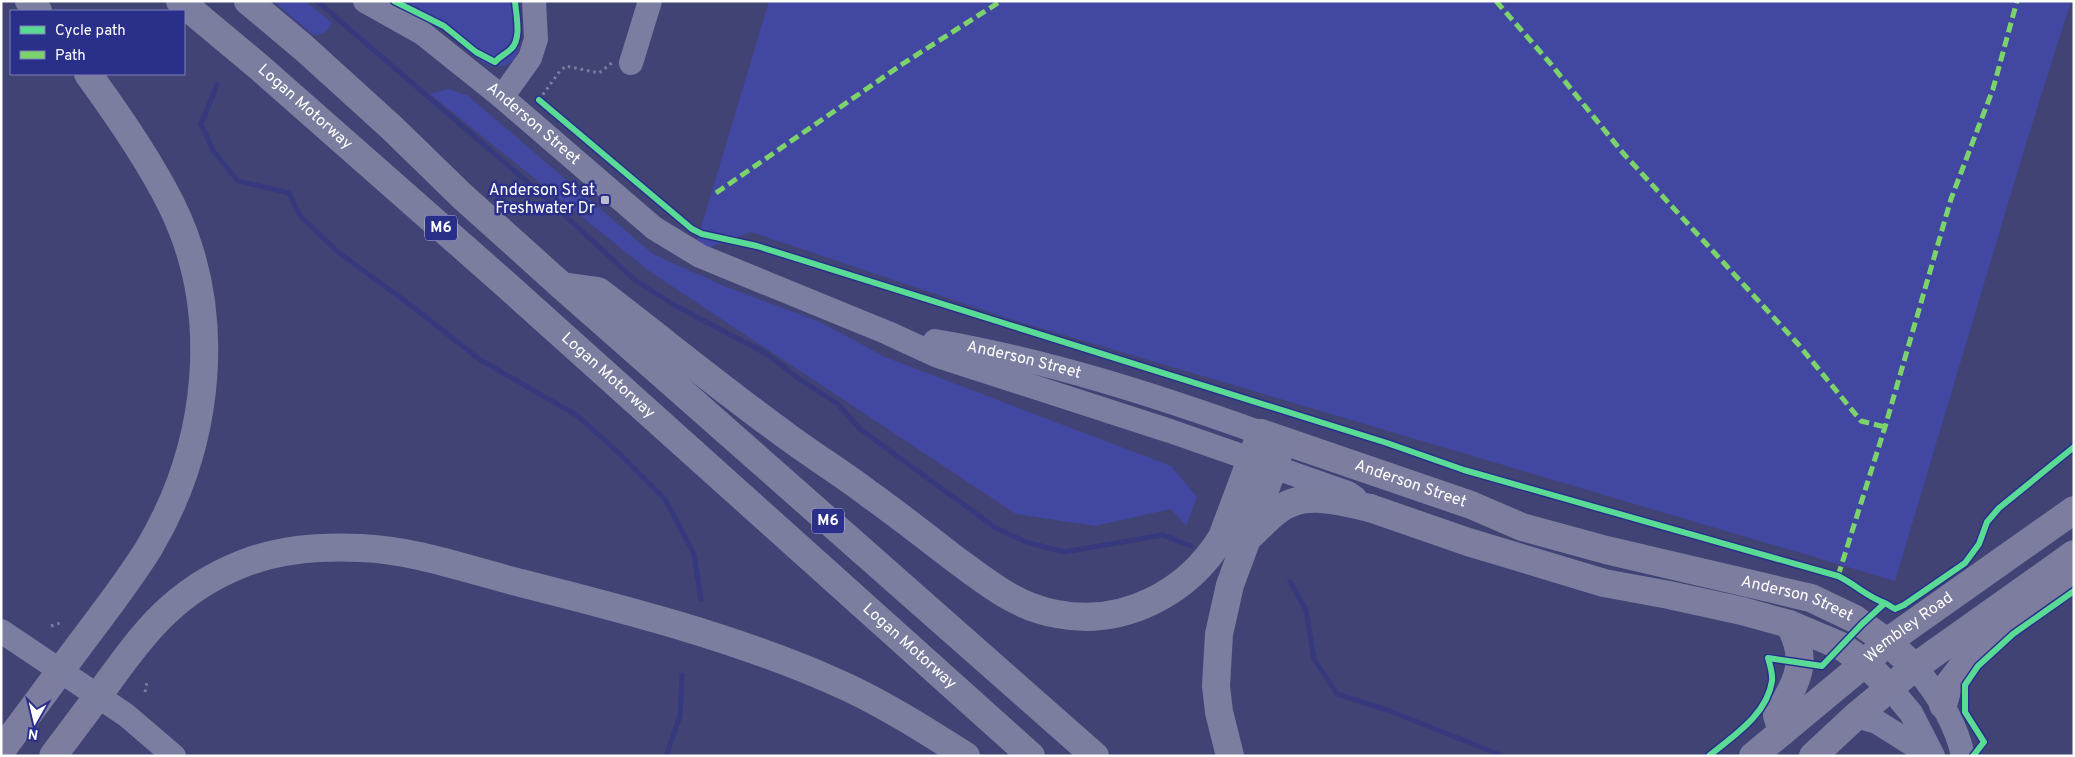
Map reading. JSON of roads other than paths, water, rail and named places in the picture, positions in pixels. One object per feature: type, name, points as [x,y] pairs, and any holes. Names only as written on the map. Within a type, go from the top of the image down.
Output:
[{"type":"highway","name":"Logan Motorway","points":[[180,1],[259,67],[502,281],[1031,756]]},
{"type":"highway","name":"M6","points":[[248,1],[384,120],[462,196],[562,286],[1095,756]]},
{"type":"highway","points":[[61,670],[130,575],[163,521],[177,491],[195,431],[202,399],[205,362],[199,291],[193,262],[183,232],[171,204],[138,146],[89,75]]},
{"type":"highway","points":[[562,286],[598,290],[788,437],[868,493],[998,590],[1036,609],[1056,614],[1091,618],[1119,613],[1150,602],[1183,582],[1212,553],[1263,463]]},
{"type":"highway","points":[[1230,756],[1219,712],[1216,686],[1216,657],[1223,610],[1248,538],[1263,463],[1272,437]]},
{"type":"highway","points":[[1248,538],[1270,517],[1294,501],[1337,501],[1370,508]]},
{"type":"highway","points":[[98,696],[150,627],[198,586],[242,564],[263,557],[310,548],[362,548],[423,557],[710,634],[832,680],[876,702],[966,756]]},
{"type":"main road","name":"Anderson Street","points":[[1272,437],[1471,505],[1522,527],[1624,555],[1811,598],[1855,619],[1887,642],[1915,667]]},
{"type":"main road","name":"Anderson Street","points":[[1370,508],[1468,542],[1604,584],[1669,595],[1742,611],[1789,624],[1840,646],[1865,663],[1890,688]]},
{"type":"main road","name":"Wembley Road","points":[[1753,756],[1865,663],[1887,642],[2074,510]]},
{"type":"main road","points":[[1814,756],[1856,716],[1915,667],[2074,554]]},
{"type":"main road","points":[[1943,705],[1949,684],[1980,644],[2074,578]]},
{"type":"main road","points":[[1782,732],[1777,716],[1789,695],[1800,662],[1798,639],[1789,624]]},
{"type":"main road","points":[[1,751],[61,670]]},
{"type":"main road","points":[[53,756],[98,696]]},
{"type":"street","name":"Anderson Street","points":[[366,1],[422,33],[502,97],[654,228],[700,256],[888,333],[938,356],[1263,463],[1348,494],[1370,508]]},
{"type":"street","points":[[502,97],[530,58],[536,39],[534,1]]},
{"type":"street","points":[[631,63],[650,1]]},
{"type":"street","name":"Anderson Street","points":[[888,333],[941,342],[1081,374],[1156,396],[1272,437]]},
{"type":"street","points":[[1,631],[136,722],[174,756]]},
{"type":"street","points":[[1915,667],[1943,705],[1964,756]]},
{"type":"street","points":[[1890,688],[1911,713],[1932,756]]},
{"type":"street","points":[[1856,716],[1877,722],[1932,756]]},
{"type":"waterway","points":[[317,1],[548,200],[635,280],[676,306],[767,354],[802,381],[838,404],[860,429],[996,528],[1026,542],[1064,552],[1163,535],[1191,546]]},
{"type":"waterway","points":[[217,85],[201,124],[214,152],[238,181],[289,193],[300,216],[338,252],[412,306],[479,359],[578,416],[665,499],[694,554],[701,599]]},
{"type":"waterway","points":[[1290,582],[1306,610],[1314,659],[1337,694],[1390,711],[1503,756]]},
{"type":"waterway","points":[[666,756],[680,716],[682,675]]},
{"type":"place","name":"Anderson St at Freshwater Dr","points":[[605,200]]}]
